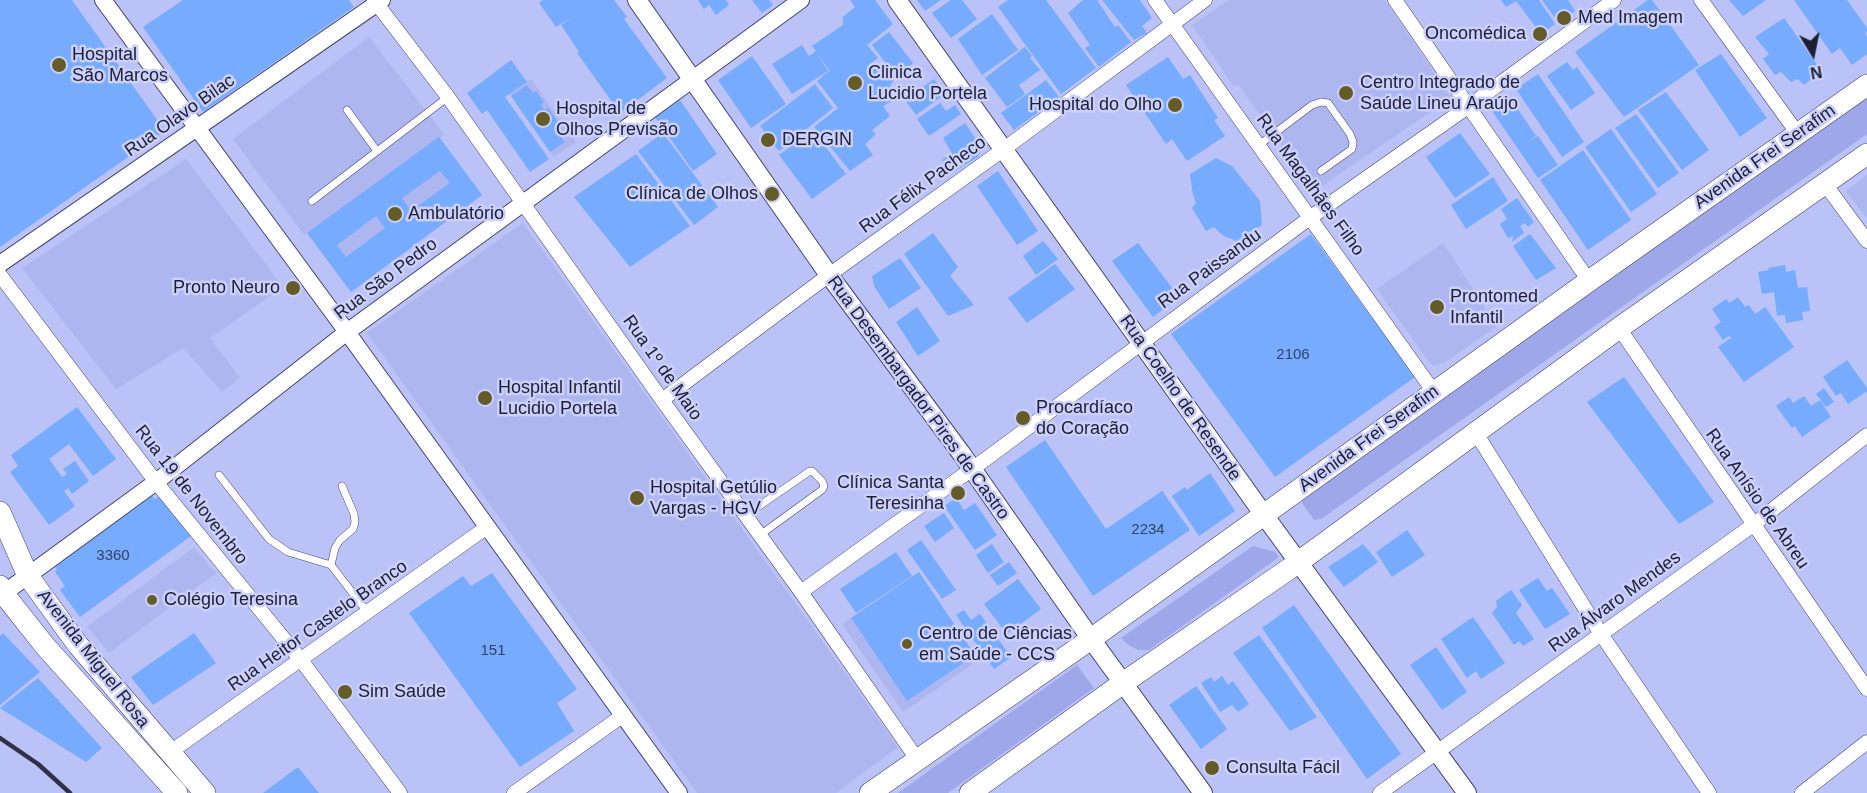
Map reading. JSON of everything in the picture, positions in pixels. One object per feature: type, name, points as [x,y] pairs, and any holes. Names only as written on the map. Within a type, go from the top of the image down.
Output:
[{"type":"main road","name":"Rua Desembargador Pires de Castro","points":[[637,0],[829,275],[1203,793]]},
{"type":"main road","name":"Rua Coelho de Resende","points":[[897,0],[1264,515],[1467,793]]},
{"type":"main road","name":"Avenida Frei Serafim","points":[[870,793],[1091,639],[1589,281],[1867,85]]},
{"type":"main road","points":[[970,793],[1123,683],[1298,562],[1619,328],[1867,154]]},
{"type":"main road","name":"Avenida Miguel Rosa","points":[[0,512],[28,576],[78,645],[205,793]]},
{"type":"main road","name":"Avenida Miguel Rosa","points":[[1,592],[57,660],[177,793]]},
{"type":"street","points":[[103,0],[347,332],[679,793]]},
{"type":"street","name":"Rua São Pedro","points":[[1,592],[28,576],[156,482],[347,332],[801,0]]},
{"type":"street","name":"Rua Magalhães Filho","points":[[1155,0],[1434,392]]},
{"type":"street","name":"Rua Félix Pacheco","points":[[662,400],[1205,0]]},
{"type":"street","points":[[1395,0],[1589,281]]},
{"type":"street","name":"Rua Paissandu","points":[[801,592],[1311,217],[1614,0]]},
{"type":"street","points":[[1701,0],[1798,134]]},
{"type":"street","name":"Rua Olavo Bilac","points":[[0,264],[197,129],[377,1]]},
{"type":"street","name":"Rua 1º de Maio","points":[[377,1],[523,202],[918,759]]},
{"type":"street","points":[[1826,184],[1867,241]]},
{"type":"street","name":"Rua 19 de Novembro","points":[[0,275],[156,482],[301,660],[400,793]]},
{"type":"street","name":"Rua Anísio de Abreu","points":[[1619,328],[1867,689]]},
{"type":"street","points":[[1476,433],[1600,634],[1709,793]]},
{"type":"street","name":"Rua Álvaro Mendes","points":[[1380,793],[1753,525],[1867,435]]},
{"type":"street","name":"Rua Heitor Castelo Branco","points":[[169,753],[487,527]]},
{"type":"street","points":[[514,793],[622,716]]},
{"type":"street","points":[[1802,793],[1867,742]]},
{"type":"lane","points":[[312,201],[448,97]]},
{"type":"lane","points":[[1259,145],[1312,105],[1321,102],[1328,103],[1353,142],[1352,149],[1321,171]]},
{"type":"lane","points":[[347,110],[377,151]]},
{"type":"lane","points":[[746,515],[810,471],[822,481],[824,486],[822,490],[760,535]]},
{"type":"lane","points":[[219,475],[269,539],[288,552],[331,565],[368,613]]},
{"type":"lane","points":[[331,565],[340,540],[353,529],[355,522],[342,486]]},
{"type":"shaded area","name":"Centro Integrado de Saúde Lineu Araújo","points":[[1229,0],[1385,0],[1451,98],[1319,188],[1312,189],[1239,85],[1234,87],[1192,25]]},
{"type":"shaded area","points":[[369,37],[444,134],[440,138],[482,195],[351,292],[307,233],[304,235],[233,139]]},
{"type":"shaded area","name":"Hospital de Olhos Previsão","points":[[531,79],[576,142],[554,157],[509,94]]},
{"type":"shaded area","points":[[1867,94],[1867,134],[1321,519],[1314,520],[1302,503],[1303,498]]},
{"type":"shaded area","points":[[186,159],[283,287],[210,338],[240,378],[222,392],[183,348],[116,389],[22,268]]},
{"type":"shaded area","points":[[1867,175],[1867,219],[1846,191]]},
{"type":"shaded area","name":"Hospital Getúlio Vargas - HGV","points":[[523,223],[898,747],[836,793],[697,793],[367,333]]},
{"type":"shaded area","name":"Prontomed Infantil","points":[[1443,243],[1497,326],[1444,363],[1434,366],[1377,289]]},
{"type":"shaded area","points":[[1253,546],[1275,552],[1279,557],[1149,650],[1138,650],[1121,638]]},
{"type":"shaded area","name":"Colégio Teresina","points":[[194,547],[216,573],[109,653],[87,627]]},
{"type":"shaded area","name":"Centro de Ciências em Saúde - CCS","points":[[912,576],[973,664],[903,712],[842,624]]},
{"type":"shaded area","points":[[1077,665],[1094,688],[948,793],[898,793]]},
{"type":"building","name":"Hospital São Marcos","points":[[0,0],[72,0],[165,131],[0,247]]},
{"type":"building","name":"Hospital São Marcos","points":[[183,0],[349,0],[354,7],[203,112],[143,27]]},
{"type":"building","points":[[543,0],[614,0],[627,17],[624,19],[667,78],[620,113],[577,53],[579,52],[561,25],[574,16],[556,27],[539,3]]},
{"type":"building","points":[[698,0],[726,0],[729,5],[716,15],[709,5],[704,9]]},
{"type":"building","points":[[752,0],[769,0],[773,5],[762,13]]},
{"type":"building","name":"Clinica Lucidio Portela","points":[[850,0],[875,0],[893,24],[867,45],[878,58],[871,63],[878,72],[886,69],[894,80],[890,86],[895,99],[883,106],[890,116],[872,130],[876,134],[865,144],[873,155],[850,171],[814,127],[838,108],[817,81],[831,69],[829,70],[818,55],[828,71],[792,94],[772,64],[802,45],[809,56],[816,51],[812,46],[843,25],[843,17],[855,7]]},
{"type":"building","points":[[917,0],[941,0],[925,11]]},
{"type":"building","points":[[951,0],[962,0],[977,19],[951,38],[932,13]]},
{"type":"building","points":[[1008,0],[1046,0],[1096,68],[1061,94],[998,7]]},
{"type":"building","points":[[1083,0],[1097,0],[1115,27],[1118,25],[1131,42],[1099,67],[1085,48],[1090,45],[1068,13]]},
{"type":"building","points":[[1102,0],[1140,0],[1152,18],[1142,26],[1147,33],[1134,40]]},
{"type":"building","points":[[1501,0],[1539,0],[1555,24],[1541,34],[1516,1],[1506,7]]},
{"type":"building","points":[[1542,0],[1568,0],[1575,11],[1558,22]]},
{"type":"building","points":[[1648,0],[1652,0],[1699,65],[1624,117],[1575,52]]},
{"type":"building","points":[[1729,0],[1766,0],[1743,16]]},
{"type":"building","points":[[1794,0],[1847,0],[1867,28],[1865,33],[1867,54],[1852,65],[1840,48],[1832,54]]},
{"type":"building","points":[[992,14],[1018,50],[982,75],[958,39]]},
{"type":"building","points":[[1784,18],[1818,66],[1811,71],[1815,76],[1804,85],[1798,79],[1791,82],[1781,72],[1775,75],[1763,59],[1769,54],[1755,37]]},
{"type":"building","points":[[889,32],[913,63],[896,77],[872,45]]},
{"type":"building","points":[[1025,47],[1032,56],[1030,58],[1040,70],[1019,85],[1025,94],[1007,107],[985,78]]},
{"type":"building","points":[[1721,54],[1767,118],[1740,137],[1695,70]]},
{"type":"building","points":[[752,56],[786,104],[751,128],[718,80]]},
{"type":"building","name":"Hospital do Olho","points":[[1168,57],[1183,79],[1190,75],[1218,118],[1214,120],[1225,136],[1187,161],[1172,139],[1166,144],[1126,85]]},
{"type":"building","points":[[511,60],[527,82],[505,97],[549,159],[530,172],[487,110],[482,114],[467,93]]},
{"type":"building","points":[[1567,62],[1573,70],[1577,67],[1595,93],[1571,110],[1547,76]]},
{"type":"building","points":[[1538,74],[1584,142],[1562,157],[1516,89]]},
{"type":"building","points":[[934,79],[945,94],[916,115],[905,100]]},
{"type":"building","points":[[1046,80],[1059,97],[1014,130],[1001,113]]},
{"type":"building","points":[[815,84],[833,108],[779,151],[760,126]]},
{"type":"building","name":"Hospital de Olhos Previsão","points":[[527,85],[533,93],[536,91],[544,102],[541,105],[545,110],[548,108],[561,126],[556,130],[565,142],[550,152],[511,96]]},
{"type":"building","points":[[1666,92],[1709,150],[1682,170],[1638,110]]},
{"type":"building","points":[[1511,99],[1536,136],[1526,143],[1538,136],[1558,165],[1538,178],[1492,111]]},
{"type":"building","points":[[680,100],[717,154],[693,171],[655,117]]},
{"type":"building","points":[[940,103],[946,111],[955,105],[961,114],[929,136],[917,119]]},
{"type":"building","points":[[1636,114],[1679,173],[1658,188],[1615,128]]},
{"type":"building","points":[[965,123],[981,147],[978,157],[952,173],[942,160],[952,153],[943,138]]},
{"type":"building","points":[[1611,129],[1657,194],[1631,212],[1585,147]]},
{"type":"building","points":[[813,130],[846,174],[812,199],[779,155]]},
{"type":"building","points":[[663,133],[718,207],[694,225],[638,151]]},
{"type":"building","points":[[1460,133],[1490,174],[1455,198],[1426,157]]},
{"type":"building","name":"Ambulatório","points":[[439,137],[482,195],[351,292],[307,233]],"holes":[[[440,171],[450,183],[411,211],[402,198]],[[376,216],[385,228],[346,257],[337,245]]]},
{"type":"building","points":[[1583,150],[1631,220],[1588,250],[1540,180]]},
{"type":"building","points":[[636,154],[690,226],[630,267],[574,197]]},
{"type":"building","points":[[1216,158],[1232,166],[1260,201],[1262,225],[1236,241],[1222,235],[1214,227],[1206,231],[1192,208],[1196,203],[1190,174]]},
{"type":"building","points":[[998,171],[1038,231],[1017,245],[977,186]]},
{"type":"building","points":[[1493,177],[1508,201],[1466,229],[1451,205]]},
{"type":"building","points":[[1517,198],[1534,222],[1528,227],[1525,223],[1520,226],[1524,233],[1512,242],[1513,236],[1508,238],[1500,224],[1507,219],[1501,209]]},
{"type":"building","points":[[933,233],[958,267],[950,276],[974,305],[948,316],[904,254]]},
{"type":"building","points":[[1311,234],[1415,377],[1275,477],[1171,334]]},
{"type":"building","points":[[1530,234],[1556,268],[1536,280],[1513,246]]},
{"type":"building","points":[[1043,241],[1058,259],[1036,275],[1023,256]]},
{"type":"building","points":[[1138,243],[1179,297],[1153,317],[1112,261]]},
{"type":"building","points":[[900,258],[921,288],[889,309],[874,286],[872,276]]},
{"type":"building","points":[[1055,264],[1075,289],[1027,323],[1008,298]]},
{"type":"building","points":[[1785,265],[1786,272],[1795,270],[1798,288],[1807,287],[1810,311],[1802,312],[1803,320],[1786,323],[1785,315],[1777,316],[1774,292],[1762,294],[1758,272]]},
{"type":"building","points":[[1738,297],[1745,307],[1749,305],[1755,314],[1765,307],[1794,347],[1744,382],[1718,347],[1731,338],[1729,336],[1723,340],[1714,327],[1721,322],[1712,309],[1726,299],[1729,303]]},
{"type":"building","points":[[917,307],[940,341],[918,356],[896,322]]},
{"type":"building","points":[[1847,360],[1867,388],[1867,391],[1848,404],[1841,393],[1836,396],[1823,377]]},
{"type":"building","points":[[1624,377],[1714,502],[1679,524],[1587,402]]},
{"type":"building","points":[[1824,388],[1834,402],[1826,407],[1816,394]]},
{"type":"building","points":[[1804,396],[1811,406],[1820,400],[1831,417],[1802,437],[1795,426],[1792,428],[1776,406],[1789,397],[1793,403]]},
{"type":"building","points":[[77,407],[116,459],[93,476],[69,444],[49,459],[62,477],[67,474],[63,469],[75,461],[89,481],[72,494],[68,488],[64,491],[75,506],[49,525],[10,472],[18,466],[11,455]]},
{"type":"building","points":[[1045,440],[1106,529],[1162,491],[1190,530],[1093,596],[1006,467]]},
{"type":"building","points":[[1210,473],[1235,511],[1199,536],[1172,496],[1185,487],[1187,490]]},
{"type":"building","points":[[150,493],[155,499],[161,495],[191,536],[80,617],[60,590],[65,586],[55,572],[57,570],[53,564]]},
{"type":"building","points":[[956,498],[964,510],[975,503],[997,535],[975,550],[944,506]]},
{"type":"building","points":[[944,513],[954,528],[935,542],[924,526]]},
{"type":"building","points":[[1407,530],[1425,555],[1392,577],[1376,552]]},
{"type":"building","points":[[921,540],[956,590],[942,599],[907,550]]},
{"type":"building","points":[[992,544],[1004,562],[988,573],[976,555]]},
{"type":"building","points":[[1363,544],[1378,562],[1344,587],[1328,567]]},
{"type":"building","points":[[896,552],[912,576],[856,613],[840,589]]},
{"type":"building","points":[[1009,562],[1017,573],[998,586],[990,575]]},
{"type":"building","name":"Centro de Ciências em Saúde - CCS","points":[[919,572],[975,655],[907,701],[851,618]]},
{"type":"building","points":[[492,573],[577,689],[557,703],[574,731],[520,767],[409,613],[463,576],[471,586]]},
{"type":"building","points":[[1538,578],[1547,591],[1552,588],[1570,614],[1545,629],[1519,590]]},
{"type":"building","points":[[1018,579],[1041,609],[1007,634],[984,604]]},
{"type":"building","points":[[1511,590],[1522,605],[1516,613],[1534,639],[1523,646],[1519,641],[1514,645],[1492,613],[1497,607],[1496,601]]},
{"type":"building","points":[[1294,605],[1401,754],[1367,779],[1262,628]]},
{"type":"building","points":[[964,610],[971,620],[980,614],[1011,657],[994,669],[956,615]]},
{"type":"building","points":[[1473,617],[1505,663],[1481,679],[1476,671],[1467,678],[1441,639]]},
{"type":"building","points":[[3,633],[40,672],[0,705],[0,636]]},
{"type":"building","points":[[194,633],[216,663],[153,705],[131,677]]},
{"type":"building","points":[[1259,635],[1317,717],[1290,731],[1233,653]]},
{"type":"building","points":[[1436,647],[1467,692],[1442,710],[1410,665]]},
{"type":"building","points":[[1222,676],[1228,685],[1233,681],[1249,704],[1238,712],[1232,705],[1220,712],[1201,683],[1211,677],[1214,682]]},
{"type":"building","points":[[38,678],[102,748],[86,762],[0,708]]},
{"type":"building","points":[[1196,686],[1227,729],[1201,749],[1169,705]]},
{"type":"building","points":[[298,767],[319,793],[263,793]]},
{"type":"railway","points":[[0,738],[38,764],[70,793]]},
{"type":"place","name":"Med Imagem","points":[[1564,18]]},
{"type":"place","name":"Oncomédica","points":[[1540,34]]},
{"type":"place","name":"Hospital São Marcos","points":[[59,65]]},
{"type":"place","name":"Clinica Lucidio Portela","points":[[855,83]]},
{"type":"place","name":"Centro Integrado de Saúde Lineu Araújo","points":[[1346,93]]},
{"type":"place","name":"Hospital do Olho","points":[[1175,105]]},
{"type":"place","name":"Hospital de Olhos Previsão","points":[[543,119]]},
{"type":"place","name":"DERGIN","points":[[768,140]]},
{"type":"place","name":"Clínica de Olhos","points":[[772,194]]},
{"type":"place","name":"Ambulatório","points":[[395,214]]},
{"type":"place","name":"Pronto Neuro","points":[[293,288]]},
{"type":"place","name":"Prontomed Infantil","points":[[1437,307]]},
{"type":"place","name":"Hospital Infantil Lucidio Portela","points":[[485,398]]},
{"type":"place","name":"Procardíaco do Coração","points":[[1023,418]]},
{"type":"place","name":"Clínica Santa Teresinha","points":[[958,493]]},
{"type":"place","name":"Hospital Getúlio Vargas - HGV","points":[[637,498]]},
{"type":"place","name":"Colégio Teresina","points":[[152,600]]},
{"type":"place","name":"Centro de Ciências em Saúde - CCS","points":[[907,644]]},
{"type":"place","name":"Sim Saúde","points":[[345,692]]},
{"type":"place","name":"Consulta Fácil","points":[[1212,768]]}]
